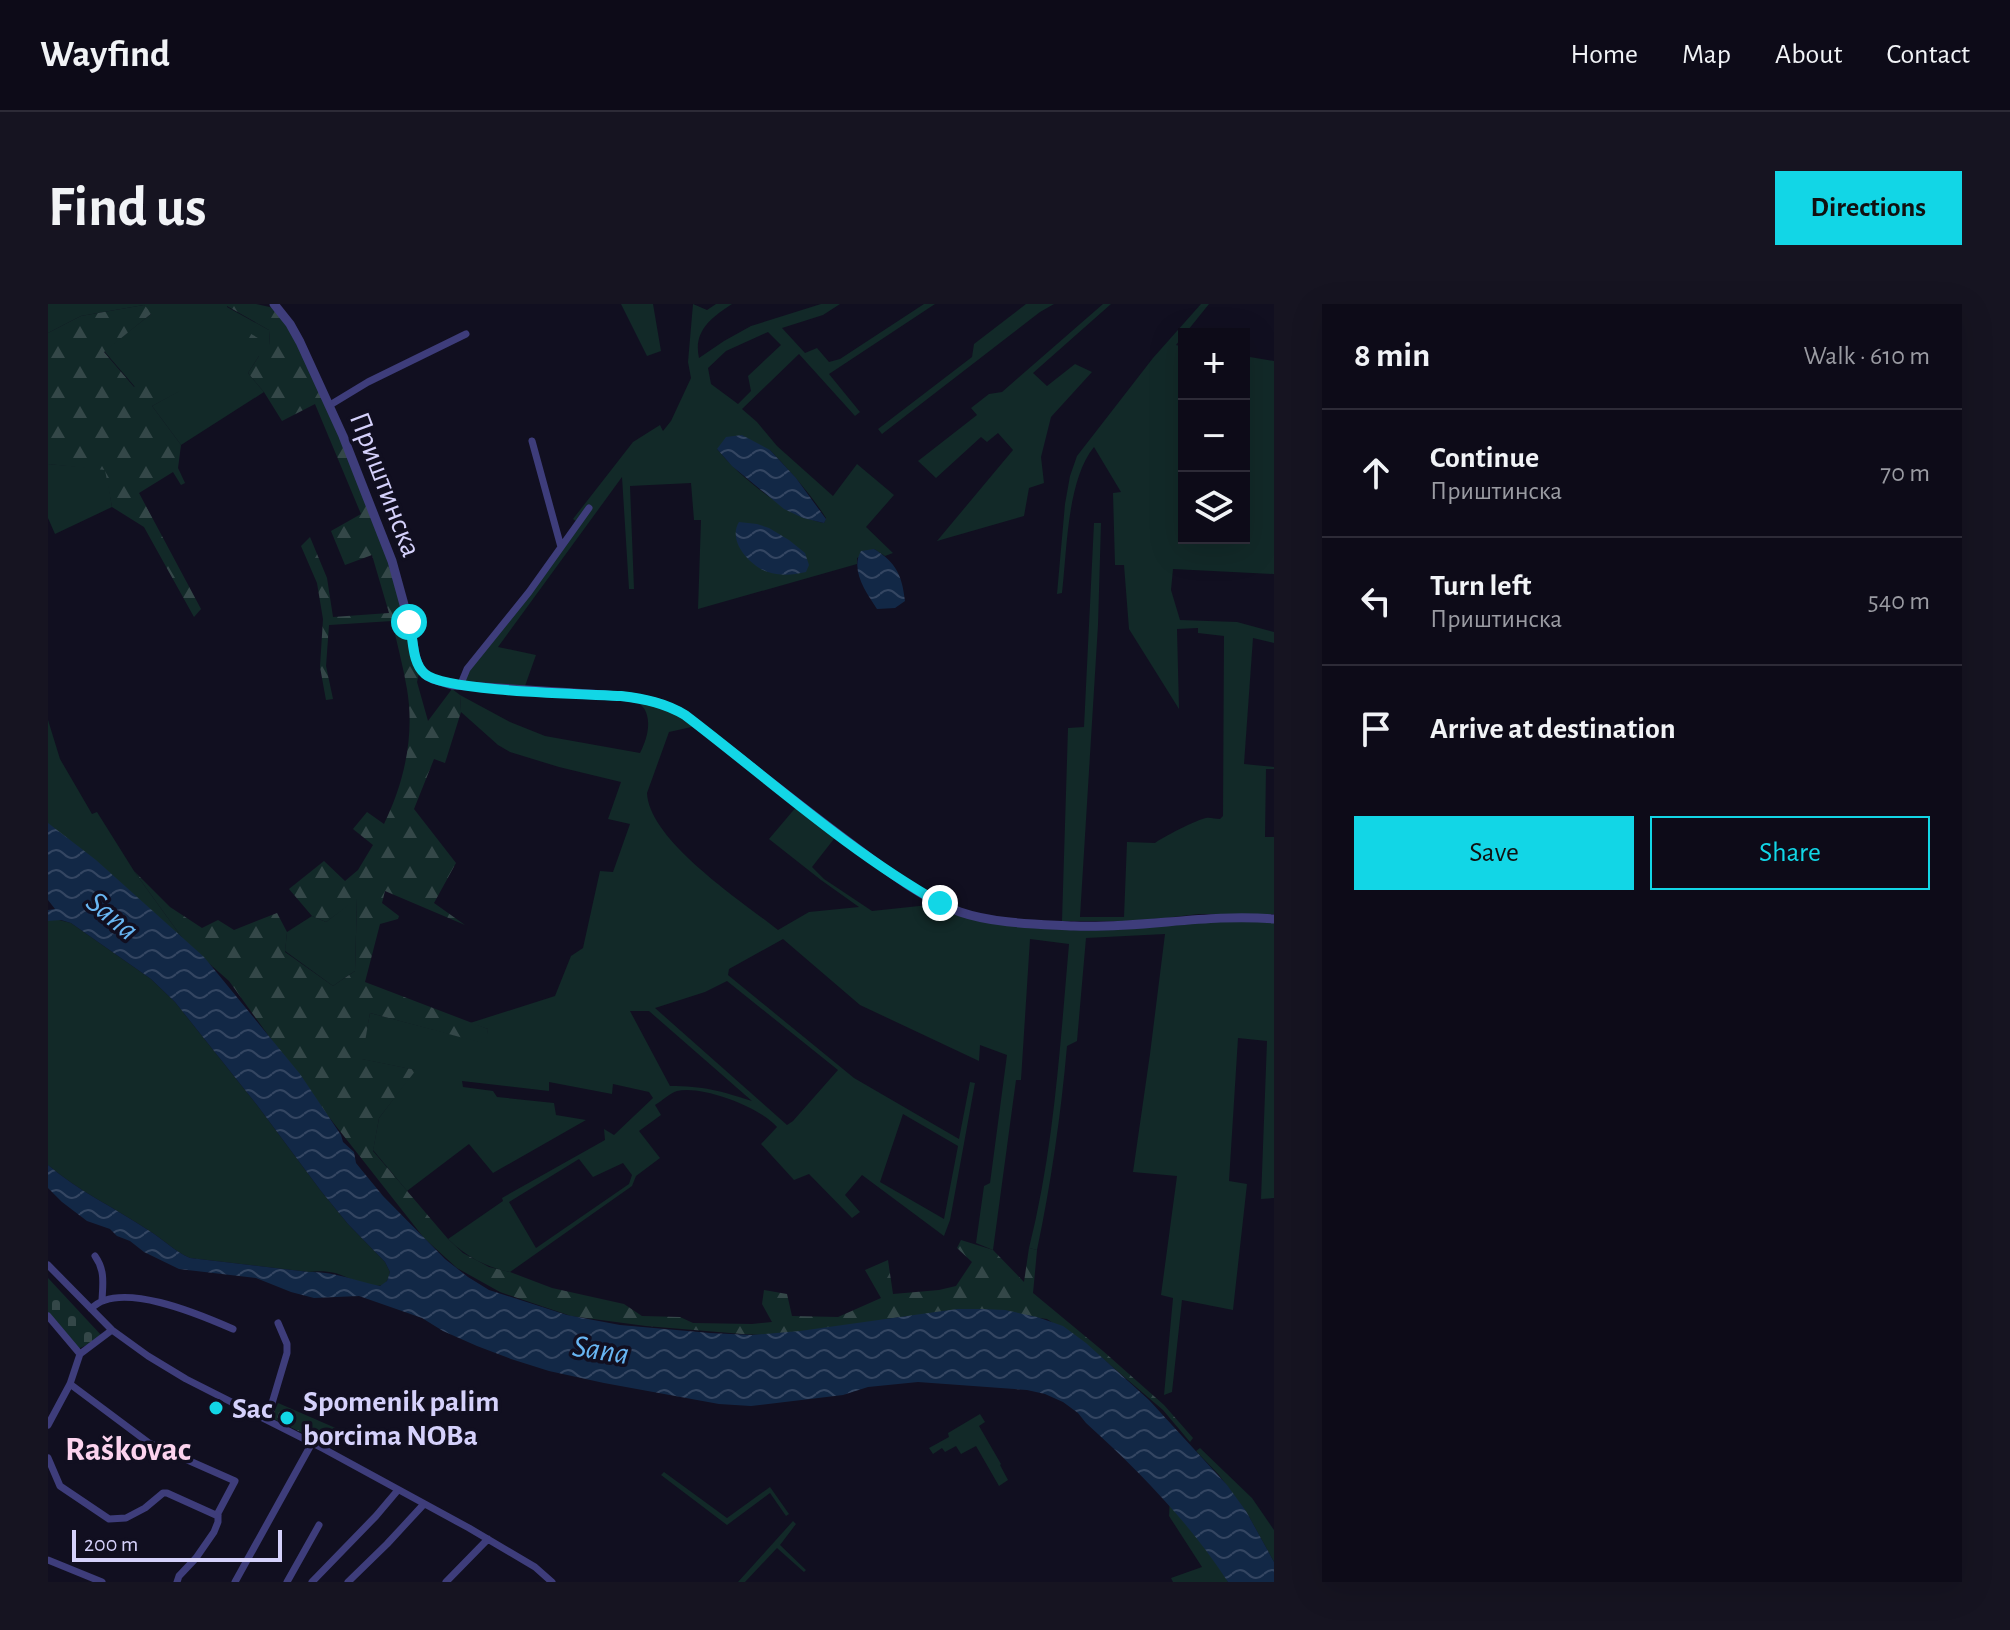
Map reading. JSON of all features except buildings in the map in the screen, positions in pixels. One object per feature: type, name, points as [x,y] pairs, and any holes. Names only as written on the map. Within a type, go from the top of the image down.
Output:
[{"type":"street","name":"Приштинска","points":[[274,304],[295,333],[330,405],[392,561],[415,655],[419,667],[427,676],[460,686],[621,696],[673,707],[873,860],[913,888],[962,912],[986,918],[1070,926],[1274,919]]},
{"type":"street","name":"Приштинска","points":[[330,405],[368,382],[466,334]]},
{"type":"street","points":[[532,441],[561,547]]},
{"type":"street","points":[[460,686],[467,669],[516,609],[589,508]]},
{"type":"street","points":[[95,1256],[103,1268],[102,1300]]},
{"type":"street","points":[[48,1265],[112,1330],[148,1356],[488,1539],[535,1567],[552,1582]]},
{"type":"street","points":[[91,1309],[102,1300],[132,1299],[170,1304],[233,1329]]},
{"type":"street","points":[[48,1316],[80,1354]]},
{"type":"street","points":[[267,1420],[287,1353],[287,1344],[278,1323]]},
{"type":"street","points":[[48,1425],[50,1413],[70,1384],[80,1354],[112,1330]]},
{"type":"street","points":[[70,1384],[149,1443],[232,1479],[234,1484],[220,1508],[214,1532],[177,1582]]},
{"type":"street","points":[[235,1582],[312,1443]]},
{"type":"street","points":[[48,1458],[60,1486],[66,1492],[109,1519],[126,1518],[163,1493],[218,1516]]},
{"type":"street","points":[[312,1582],[398,1490]]},
{"type":"street","points":[[348,1582],[424,1504]]},
{"type":"street","points":[[287,1582],[319,1525]]},
{"type":"street","points":[[446,1582],[488,1539]]},
{"type":"street","points":[[48,1560],[102,1582]]},
{"type":"street","points":[[535,1582],[543,1574]]},
{"type":"green space","points":[[48,304],[227,304],[227,307],[269,330],[270,345],[248,373],[264,392],[181,445],[152,406],[179,391],[135,387],[104,351],[151,314],[144,305],[81,316],[48,333]]},
{"type":"green space","points":[[227,304],[256,304],[274,308],[289,328],[331,414],[385,548],[419,673],[417,682],[428,721],[452,689],[460,695],[461,712],[445,763],[434,759],[414,809],[456,863],[434,903],[465,925],[385,891],[382,903],[399,916],[380,924],[365,982],[488,1029],[486,1044],[370,1013],[362,1059],[416,1070],[379,1118],[373,1151],[463,1253],[489,1267],[552,1288],[624,1304],[642,1316],[680,1317],[693,1323],[772,1322],[762,1304],[764,1290],[787,1294],[792,1316],[838,1317],[881,1298],[865,1270],[888,1260],[893,1294],[956,1286],[972,1262],[957,1248],[961,1240],[993,1250],[1024,1282],[1029,1248],[1037,1250],[1033,1293],[1164,1405],[1193,1438],[1190,1442],[1163,1410],[1088,1346],[1047,1319],[1002,1313],[950,1312],[894,1318],[791,1336],[646,1326],[571,1316],[500,1292],[457,1268],[424,1238],[310,1093],[229,981],[186,943],[134,871],[170,907],[202,928],[218,920],[234,930],[277,913],[287,932],[285,952],[333,986],[355,971],[357,899],[326,922],[312,916],[289,889],[324,861],[345,881],[358,870],[373,845],[353,829],[367,812],[384,824],[402,776],[409,742],[409,707],[392,621],[329,625],[326,666],[333,699],[326,700],[320,667],[323,619],[317,583],[301,546],[310,537],[327,578],[333,617],[389,613],[372,555],[345,565],[331,531],[361,514],[315,404],[282,421],[248,373],[259,356],[239,343],[246,331],[270,345],[269,330]]},
{"type":"green space","points":[[621,304],[653,304],[661,351],[647,356]]},
{"type":"green space","points":[[693,304],[707,310],[716,304],[732,304],[705,326],[699,340],[699,358],[751,326],[821,304],[840,304],[823,315],[782,328],[805,353],[817,348],[829,362],[840,359],[924,304],[935,304],[829,374],[860,412],[855,416],[799,354],[742,409],[777,446],[833,496],[857,464],[894,495],[866,527],[893,553],[885,556],[874,549],[857,558],[857,564],[698,609],[701,520],[694,520],[691,483],[630,486],[634,589],[629,589],[622,477],[498,647],[536,655],[525,686],[466,681],[466,673],[580,524],[573,519],[633,442],[660,425],[663,431],[671,421],[691,378],[688,362]],"holes":[[[768,332],[781,345],[748,376],[751,391],[738,404],[711,384],[708,368],[726,351]],[[717,449],[770,450],[813,500],[826,518],[824,523],[780,504],[739,472]]]},
{"type":"green space","points":[[1026,304],[1054,304],[882,434],[878,429],[972,357],[974,344]]},
{"type":"green space","points":[[1103,304],[1111,304],[1033,373],[1047,386],[1075,364],[1092,372],[1051,417],[1041,457],[1044,483],[1029,488],[1024,516],[937,541],[1013,450],[998,433],[987,442],[981,437],[936,478],[918,461],[977,415],[971,408],[989,394],[1002,392]]},
{"type":"green space","points":[[1201,304],[1209,304],[1190,328],[1180,328]]},
{"type":"green space","points":[[144,305],[152,313],[104,352],[134,387],[148,374],[180,391],[152,406],[181,445],[178,468],[185,483],[181,485],[173,472],[139,493],[201,609],[194,617],[144,527],[112,507],[105,470],[48,464],[48,333],[81,316]]},
{"type":"green space","points":[[1178,330],[1178,544],[1250,544],[1250,357],[1274,361],[1274,574],[1173,569],[1171,590],[1180,620],[1237,622],[1274,632],[1274,643],[1253,638],[1244,764],[1274,767],[1266,769],[1265,837],[1274,837],[1274,914],[1199,914],[1126,921],[1062,921],[1068,728],[1084,727],[1094,523],[1101,523],[1098,625],[1080,917],[1124,917],[1127,842],[1155,843],[1196,822],[1223,816],[1224,636],[1198,633],[1198,628],[1177,629],[1179,709],[1129,629],[1124,565],[1115,565],[1113,493],[1121,492],[1094,447],[1085,461],[1073,496],[1062,593],[1057,594],[1065,504],[1077,456]]},
{"type":"green space","points":[[48,464],[106,469],[112,507],[55,534],[48,518]]},
{"type":"green space","points":[[460,695],[510,722],[545,736],[640,753],[648,721],[645,710],[635,699],[664,705],[696,726],[669,732],[647,793],[652,812],[663,831],[700,869],[778,930],[809,912],[859,907],[769,839],[797,806],[837,835],[812,867],[824,879],[872,911],[938,904],[950,910],[1081,928],[1274,919],[1274,1198],[1261,1199],[1267,1041],[1238,1038],[1229,1181],[1247,1184],[1233,1310],[1182,1300],[1172,1392],[1164,1395],[1173,1298],[1161,1295],[1177,1176],[1133,1172],[1165,934],[1086,938],[1077,1041],[1067,1046],[1055,1148],[1037,1250],[1029,1248],[1050,1135],[1069,944],[1030,939],[1021,1080],[1016,1080],[993,1250],[976,1243],[984,1186],[990,1183],[1007,1055],[980,1045],[979,1061],[860,1005],[783,939],[729,969],[728,975],[854,1078],[959,1139],[970,1082],[975,1083],[950,1220],[944,1236],[862,1175],[845,1195],[860,1212],[852,1218],[809,1174],[794,1180],[761,1144],[777,1127],[769,1120],[731,1100],[688,1090],[674,1092],[655,1105],[661,1115],[639,1131],[660,1158],[636,1176],[632,1186],[510,1272],[477,1260],[448,1239],[503,1201],[502,1198],[605,1140],[604,1129],[614,1135],[653,1098],[649,1092],[613,1084],[612,1094],[549,1082],[549,1091],[462,1081],[463,1087],[493,1091],[497,1097],[554,1103],[556,1115],[586,1120],[493,1173],[469,1144],[407,1191],[373,1150],[379,1118],[415,1070],[361,1059],[370,1013],[485,1043],[488,1029],[470,1023],[555,996],[571,956],[583,948],[600,871],[613,872],[630,824],[608,819],[621,782],[510,752],[461,712]],"holes":[[[727,981],[838,1070],[787,1125],[655,1008],[705,992]],[[630,1011],[649,1011],[752,1101],[712,1090],[670,1086]],[[903,1114],[958,1146],[944,1219],[880,1182]],[[579,1159],[593,1177],[623,1163],[632,1175],[629,1184],[536,1248],[509,1202]]]},
{"type":"green space","points":[[48,720],[60,759],[92,814],[97,812],[134,871],[186,943],[48,825]]},
{"type":"green space","points":[[357,898],[355,971],[333,986],[285,951],[287,932],[312,916],[326,922]]},
{"type":"green space","points":[[48,917],[71,923],[151,979],[175,1002],[321,1191],[385,1262],[390,1272],[385,1283],[374,1286],[332,1272],[190,1258],[48,1165]]},
{"type":"green space","points":[[48,1278],[101,1335],[91,1343],[78,1349],[48,1315]]},
{"type":"green space","points":[[278,1403],[347,1433],[335,1449],[274,1419]]},
{"type":"green space","points":[[980,1414],[985,1422],[979,1426],[1008,1480],[999,1486],[976,1446],[961,1454],[956,1446],[945,1452],[942,1448],[933,1454],[929,1448]]},
{"type":"green space","points":[[1200,1448],[1252,1498],[1274,1530],[1274,1562],[1247,1513],[1219,1475],[1196,1451]]},
{"type":"green space","points":[[664,1472],[727,1518],[770,1487],[789,1514],[786,1516],[770,1493],[727,1525],[661,1475]]},
{"type":"green space","points":[[1170,1496],[1228,1582],[1173,1582],[1171,1578],[1202,1567],[1169,1516]]},
{"type":"green space","points":[[793,1521],[796,1524],[780,1545],[806,1570],[804,1572],[777,1548],[745,1582],[738,1582]]},
{"type":"water","points":[[742,435],[770,450],[796,478],[826,519],[824,523],[784,509],[732,466],[717,449],[726,437]]},
{"type":"water","points":[[739,522],[769,528],[789,540],[805,553],[809,565],[806,572],[777,574],[754,564],[738,545],[736,529]]},
{"type":"water","points":[[874,549],[893,565],[900,577],[905,601],[895,608],[877,609],[858,573],[861,551]]},
{"type":"water","name":"Sana","points":[[48,823],[96,860],[204,957],[300,1074],[343,1142],[354,1152],[356,1163],[383,1196],[445,1259],[468,1277],[489,1290],[567,1315],[620,1325],[710,1333],[752,1335],[800,1331],[957,1309],[1005,1310],[1063,1326],[1149,1400],[1227,1485],[1246,1511],[1274,1562],[1274,1582],[1228,1582],[1180,1518],[1144,1479],[1078,1413],[1045,1394],[918,1382],[751,1406],[719,1404],[549,1371],[477,1346],[422,1318],[359,1296],[314,1298],[256,1278],[179,1269],[144,1252],[110,1229],[87,1221],[48,1188],[48,1165],[190,1258],[327,1273],[380,1286],[387,1281],[390,1272],[385,1262],[321,1191],[175,1002],[151,979],[71,923],[48,921],[48,910],[55,909],[48,900]]},
{"type":"place","name":"Sac","points":[[216,1408]]},
{"type":"place","name":"Spomenik palim borcima NOBa","points":[[287,1418]]},
{"type":"district","name":"Raškovac","points":[[128,1448]]},
{"type":"route","points":[[409,622],[419,667],[427,676],[442,683],[621,696],[673,707],[818,820],[913,888],[940,903]]}]
